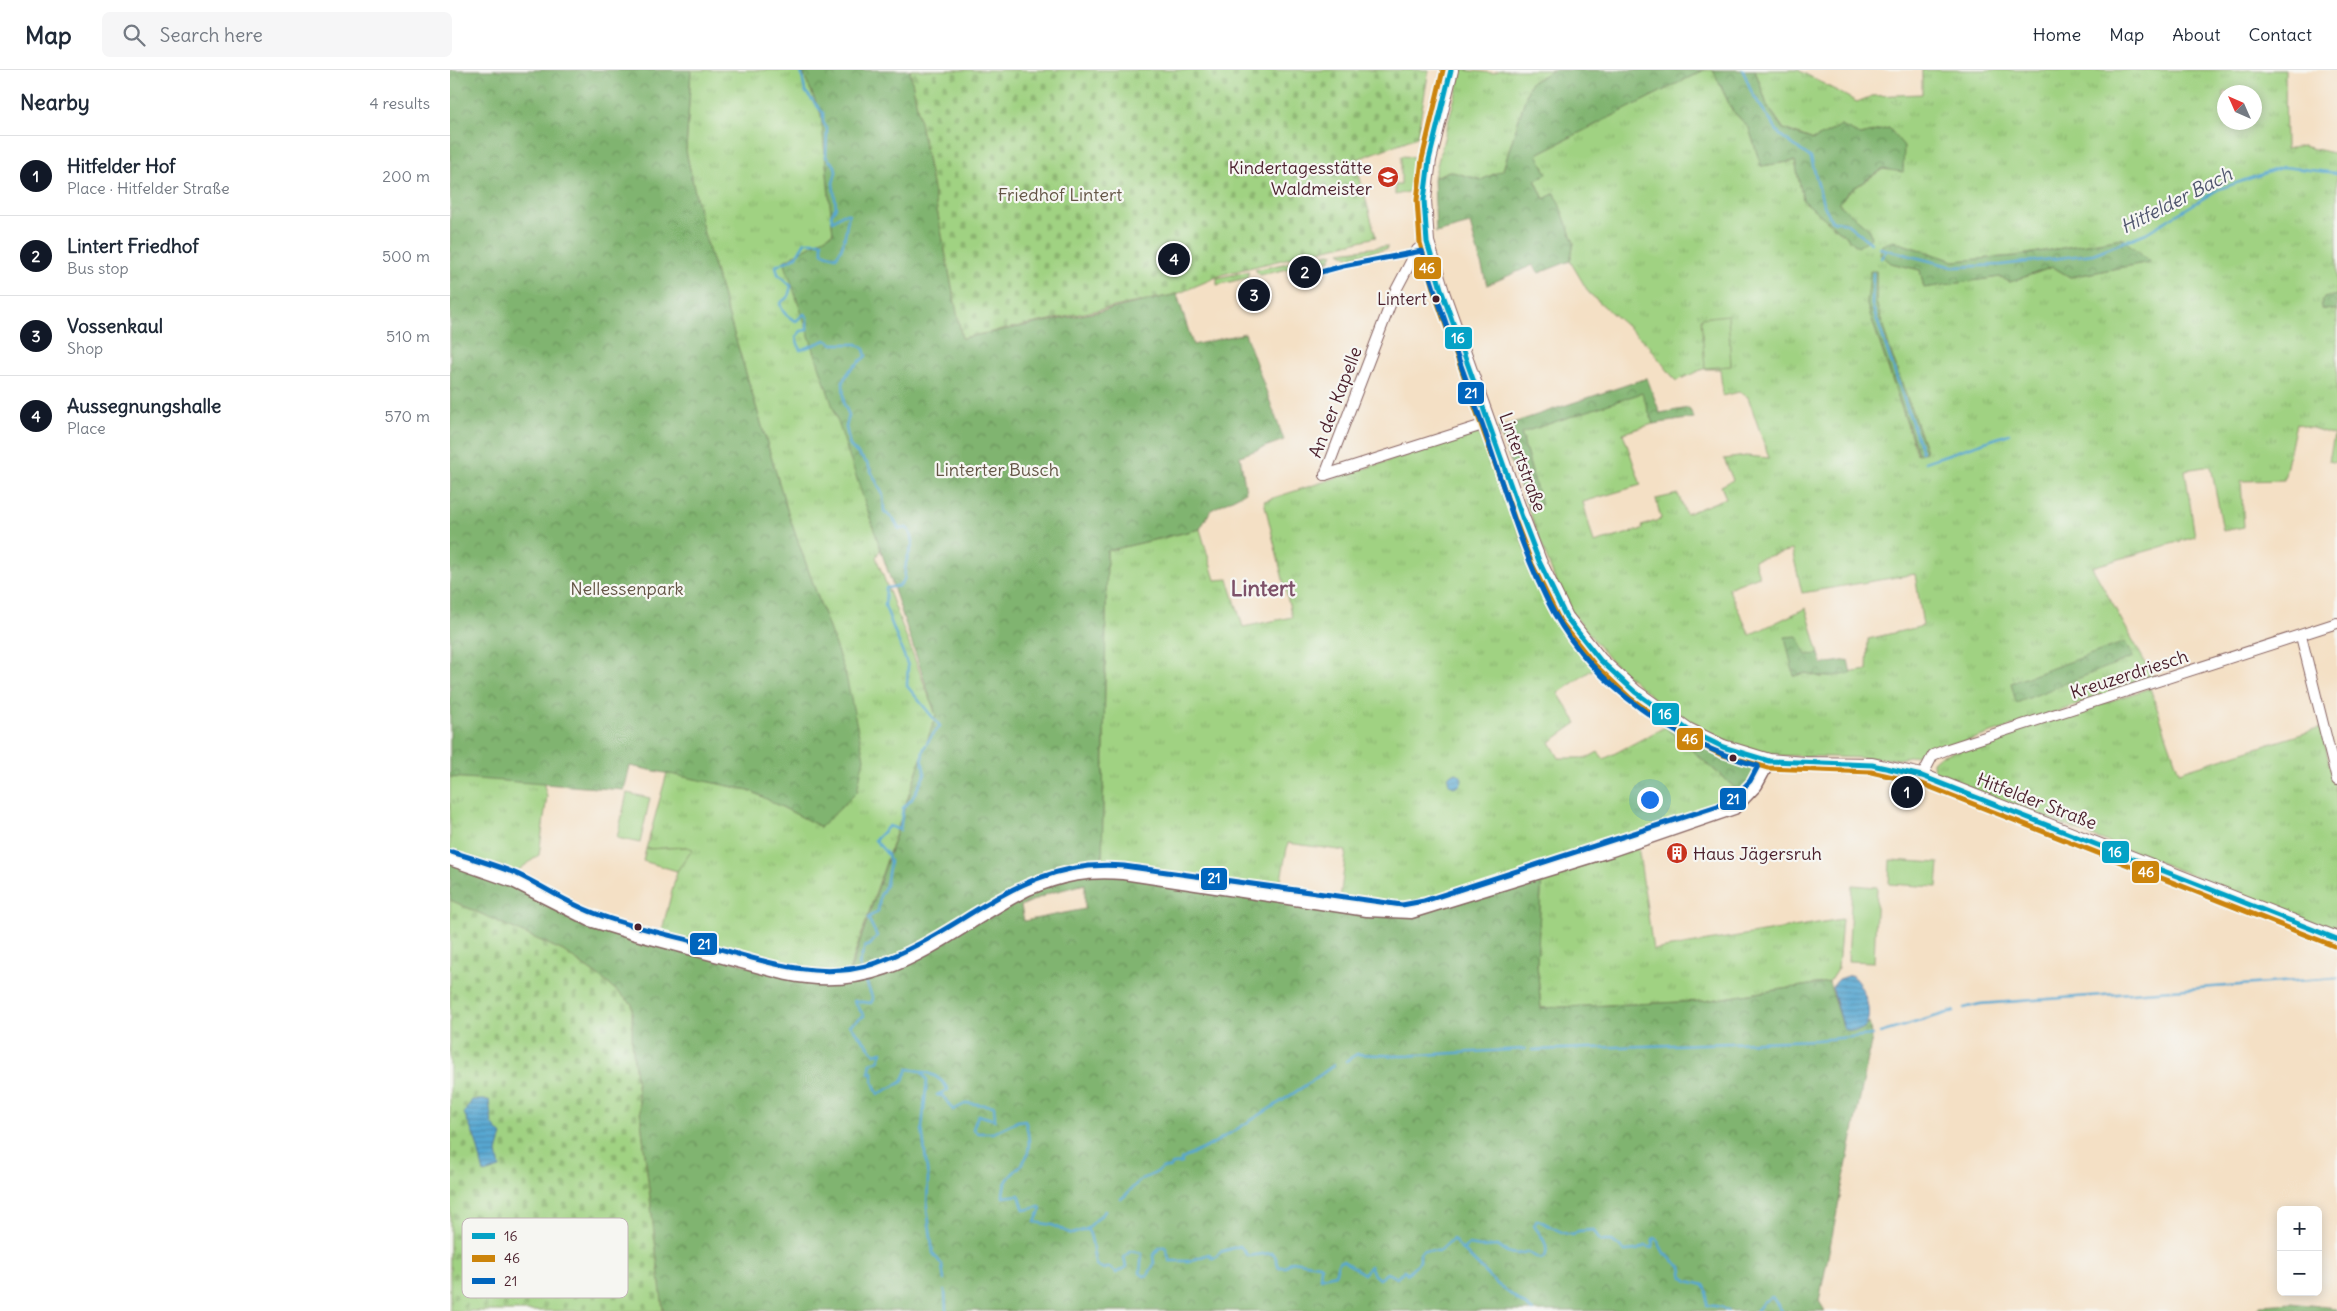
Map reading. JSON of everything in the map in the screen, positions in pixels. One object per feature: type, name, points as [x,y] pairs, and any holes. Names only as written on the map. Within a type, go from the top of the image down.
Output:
[{"type":"main road","name":"Lintertstraße","points":[[1451,70],[1429,160],[1424,200],[1427,242],[1442,292],[1539,561],[1566,617],[1583,640],[1621,680],[1668,718],[1723,748],[1769,761]]},
{"type":"main road","name":"Hitfelder Straße","points":[[1769,761],[1805,764],[1872,765],[1922,776],[2337,939]]},
{"type":"street","name":"An der Kapelle","points":[[1427,242],[1417,250],[1395,292],[1325,475],[1489,423]]},
{"type":"street","name":"Kreuzerdriesch","points":[[1922,776],[1934,755],[1948,749],[2337,623]]},
{"type":"street","points":[[2301,636],[2337,780]]},
{"type":"street","points":[[450,859],[513,880],[573,912],[607,925],[787,974],[825,979],[847,978],[874,973],[912,958],[1028,889],[1087,871],[1124,873],[1367,910],[1411,912],[1603,852],[1734,808],[1756,785],[1769,761]]},
{"type":"green space","name":"Nellessenpark","points":[[450,70],[691,70],[686,151],[704,234],[789,516],[846,676],[864,758],[857,792],[821,827],[749,790],[630,766],[624,790],[450,777]]},
{"type":"green space","points":[[691,70],[802,70],[821,114],[833,233],[784,261],[890,532],[876,557],[936,715],[848,974],[800,972],[661,934],[677,871],[692,850],[687,847],[646,849],[667,773],[749,790],[821,827],[846,676],[789,516],[704,234],[686,151]]},
{"type":"green space","name":"Linterter Busch","points":[[802,70],[910,70],[962,338],[1102,311],[1177,294],[1193,345],[1245,333],[1284,440],[1240,456],[1246,492],[1211,510],[1200,529],[1107,551],[1102,867],[1391,916],[1542,874],[1537,964],[1541,1008],[1704,1001],[1829,982],[1844,1029],[1863,1029],[1869,1022],[1872,1038],[1819,1301],[1825,1311],[663,1311],[632,1043],[632,1004],[601,978],[563,951],[450,900],[450,862],[508,882],[577,918],[799,980],[823,985],[846,983],[936,715],[784,261],[833,233],[821,114]],"holes":[[[1085,884],[1085,909],[1024,921],[1021,906],[1050,893]]]},
{"type":"green space","name":"Friedhof Lintert","points":[[910,70],[1429,70],[1417,137],[1355,160],[1376,237],[1224,274],[1177,294],[962,338]]},
{"type":"green space","points":[[1462,70],[1493,73],[1501,70],[1554,70],[1530,83],[1503,170],[1481,180],[1449,171],[1434,177]]},
{"type":"green space","points":[[1554,70],[1704,70],[1537,154],[1547,174],[1535,180],[1544,199],[1555,193],[1574,243],[1570,261],[1539,273],[1533,265],[1487,285],[1470,224],[1436,233],[1434,178],[1449,171],[1481,180],[1503,170],[1530,83]]},
{"type":"green space","points":[[1704,70],[1713,70],[1732,110],[1749,128],[1761,166],[1795,161],[1803,200],[1858,247],[1869,229],[1838,204],[1847,193],[1883,169],[1889,128],[1860,135],[1841,126],[1814,140],[1784,129],[1767,105],[1755,70],[1798,70],[1857,102],[1872,96],[1922,94],[1922,70],[2285,70],[2286,149],[2302,146],[2337,154],[2337,295],[2324,298],[2321,309],[2337,310],[2337,463],[2329,461],[2334,435],[2296,423],[2284,480],[2241,481],[2244,527],[2223,531],[2211,466],[2185,470],[2195,537],[2092,567],[2155,680],[1930,753],[1898,759],[1769,755],[1736,746],[1709,734],[1667,710],[1609,659],[1563,601],[1528,508],[1541,505],[1521,433],[1643,392],[1653,424],[1623,433],[1641,485],[1583,502],[1594,543],[1643,529],[1642,526],[1661,519],[1656,499],[1678,494],[1686,514],[1726,498],[1721,486],[1733,480],[1724,459],[1746,456],[1769,458],[1748,397],[1739,392],[1723,396],[1720,369],[1703,369],[1676,381],[1647,344],[1589,293],[1570,261],[1574,243],[1554,194],[1544,199],[1535,179],[1537,154]],"holes":[[[2122,238],[2149,262],[2070,277],[2053,267],[2010,282],[2000,277],[1924,287],[1920,270],[1891,263],[1893,241],[1954,261],[2015,256]],[[1876,271],[1876,302],[1888,344],[1926,451],[1917,454],[1867,305]],[[1792,550],[1802,593],[1915,574],[1923,626],[1868,639],[1867,670],[1821,677],[1806,673],[1794,676],[1805,656],[1819,654],[1806,608],[1750,635],[1728,588],[1759,576],[1754,560]]]},
{"type":"green space","points":[[1713,70],[1755,70],[1767,105],[1783,129],[1813,140],[1841,126],[1860,135],[1889,128],[1904,146],[1903,172],[1882,169],[1847,193],[1839,204],[1869,229],[1871,238],[1858,247],[1803,200],[1795,161],[1761,166],[1749,128],[1732,110]]},
{"type":"green space","points":[[1401,156],[1417,157],[1412,191],[1395,195],[1395,185],[1401,185]]},
{"type":"green space","points":[[2122,238],[2150,262],[2070,277],[2053,267],[2010,282],[2000,277],[1924,288],[1920,270],[1891,263],[1880,254],[1882,245],[1893,241],[1954,261],[2015,256]]},
{"type":"green space","points":[[1387,246],[1387,249],[1348,257],[1340,252]]},
{"type":"green space","points":[[1333,253],[1330,260],[1260,275],[1255,270]]},
{"type":"green space","points":[[1249,271],[1247,278],[1217,285],[1217,278]]},
{"type":"green space","points":[[1870,271],[1876,271],[1876,302],[1888,344],[1926,452],[1918,454],[1867,305]]},
{"type":"green space","points":[[2337,295],[2337,310],[2321,309],[2324,298]]},
{"type":"green space","points":[[1728,315],[1731,366],[1705,368],[1701,318]]},
{"type":"green space","points":[[1647,378],[1660,413],[1689,408],[1694,418],[1653,424],[1642,393],[1521,433],[1541,505],[1528,508],[1498,428]]},
{"type":"green space","points":[[1478,432],[1545,597],[1573,642],[1596,667],[1558,693],[1577,723],[1550,742],[1559,758],[1587,758],[1598,752],[1604,759],[1665,727],[1741,793],[1730,803],[1649,833],[1419,907],[1391,908],[1340,900],[1346,851],[1288,843],[1279,890],[1102,867],[1107,551],[1200,529],[1215,580],[1228,579],[1243,627],[1292,617],[1264,501]]},
{"type":"green space","points":[[1798,636],[1806,655],[1819,654],[1822,664],[1848,660],[1851,674],[1821,677],[1806,673],[1794,676],[1785,637]]},
{"type":"green space","points":[[2125,642],[2133,657],[2016,703],[2011,683]]},
{"type":"green space","points":[[2150,688],[2179,772],[2321,728],[2337,795],[2337,932],[1934,774],[1933,762],[1940,756]]},
{"type":"green space","points":[[1667,725],[1726,754],[1754,764],[1754,773],[1750,784],[1741,793],[1665,727]]},
{"type":"green space","points":[[450,777],[543,782],[547,796],[539,855],[516,872],[450,854]]},
{"type":"green space","points":[[627,793],[650,798],[640,843],[617,838]]},
{"type":"green space","points":[[1638,846],[1653,950],[1842,919],[1838,968],[1829,982],[1704,1001],[1541,1008],[1537,964],[1542,874]]},
{"type":"green space","points":[[687,847],[693,849],[677,871],[643,861],[646,849]]},
{"type":"green space","points":[[1890,860],[1939,863],[1937,887],[1889,884]]},
{"type":"green space","points":[[1852,885],[1877,887],[1874,962],[1848,961]]},
{"type":"green space","points":[[450,900],[563,951],[601,978],[632,1004],[632,1043],[663,1311],[450,1311]]},
{"type":"green space","points":[[2292,1303],[2337,1308],[2337,1311],[2254,1311],[2260,1305]]},
{"type":"water","points":[[1455,773],[1460,775],[1462,780],[1460,785],[1455,787],[1450,785],[1448,780],[1450,775]]},
{"type":"water","points":[[1851,975],[1863,991],[1869,1012],[1868,1021],[1864,1028],[1856,1031],[1844,1029],[1832,987],[1839,979]]},
{"type":"water","points":[[472,1100],[489,1100],[492,1124],[502,1135],[497,1152],[500,1168],[484,1173],[476,1141],[464,1113]]},
{"type":"waterway","points":[[801,70],[805,91],[823,113],[823,122],[827,129],[826,157],[835,166],[836,172],[833,183],[836,207],[831,215],[833,221],[843,214],[849,214],[843,242],[836,257],[822,253],[822,242],[805,242],[796,257],[776,266],[778,274],[791,286],[788,297],[780,303],[782,309],[790,318],[796,321],[804,314],[807,317],[807,330],[801,331],[796,337],[800,350],[826,340],[833,344],[857,344],[864,349],[866,356],[850,370],[843,381],[844,404],[849,415],[846,427],[850,446],[867,463],[883,495],[884,511],[894,520],[899,529],[907,528],[911,534],[913,542],[907,558],[904,580],[899,586],[886,588],[885,606],[908,666],[907,686],[940,726],[924,748],[922,759],[925,774],[912,799],[903,808],[900,830],[889,826],[875,840],[888,855],[890,862],[886,885],[880,896],[878,911],[868,918],[877,936],[870,945],[865,947],[859,964],[862,971]]},
{"type":"waterway","name":"Hitfelder Bach","points":[[1743,70],[1752,93],[1780,135],[1811,158],[1823,203],[1831,220],[1835,222]]},
{"type":"waterway","name":"Hitfelder Bach","points":[[1880,248],[1953,267],[2001,265],[2093,254],[2146,233],[2219,189],[2283,167],[2337,173]]},
{"type":"waterway","name":"Hitfelder Bach","points":[[1837,221],[1846,223],[1871,243]]},
{"type":"waterway","points":[[1881,258],[1886,251]]},
{"type":"waterway","points":[[1873,273],[1872,305],[1922,452]]},
{"type":"waterway","points":[[1925,462],[2009,434]]},
{"type":"waterway","points":[[1964,1008],[1980,1004],[2337,978]]},
{"type":"waterway","points":[[865,979],[873,999],[871,1003],[854,1001],[864,1016],[850,1025],[875,1054],[882,1052],[878,1061],[871,1063],[869,1074],[873,1072],[873,1082],[878,1094],[902,1082],[908,1069],[926,1072],[941,1080],[945,1085],[948,1090],[937,1095],[943,1096],[953,1110],[967,1103],[994,1106],[995,1120],[978,1115],[973,1129],[977,1133],[993,1133],[1018,1121],[1025,1120],[1029,1138],[1028,1151],[1025,1160],[1009,1178],[1003,1197],[1019,1195],[1024,1210],[1040,1207],[1041,1209],[1035,1222],[1052,1225],[1072,1234],[1087,1229],[1091,1236],[1096,1265],[1104,1269],[1109,1267],[1116,1273],[1126,1267],[1124,1258],[1130,1251],[1142,1253],[1140,1273],[1144,1276],[1148,1275],[1154,1264],[1153,1256],[1160,1247],[1165,1247],[1170,1261],[1190,1261],[1209,1254],[1212,1258],[1216,1257],[1220,1252],[1240,1246],[1248,1256],[1271,1253],[1275,1256],[1279,1267],[1285,1267],[1292,1261],[1319,1265],[1321,1267],[1320,1278],[1335,1274],[1339,1262],[1343,1261],[1364,1274],[1370,1266],[1374,1275],[1379,1279],[1387,1273],[1397,1278],[1404,1270],[1408,1274],[1420,1261],[1420,1254],[1423,1250],[1440,1251],[1453,1239],[1462,1250],[1468,1245],[1481,1247],[1498,1246],[1511,1253],[1527,1252],[1540,1259],[1545,1257],[1546,1245],[1534,1226],[1537,1220],[1568,1235],[1573,1235],[1578,1231],[1594,1230],[1600,1241],[1612,1241],[1625,1251],[1637,1250],[1645,1246],[1652,1248],[1653,1239],[1656,1238],[1664,1253],[1681,1267],[1683,1277],[1688,1281],[1704,1285],[1707,1291],[1707,1305],[1721,1307],[1728,1311]]},
{"type":"waterway","points":[[1880,1033],[1954,1011]]},
{"type":"waterway","points":[[1533,1050],[1817,1040],[1873,1035]]},
{"type":"waterway","points":[[1346,1061],[1357,1054],[1402,1056],[1525,1049]]},
{"type":"waterway","points":[[1121,1199],[1141,1180],[1162,1168],[1170,1168],[1173,1164],[1182,1163],[1181,1160],[1260,1115],[1334,1065]]},
{"type":"waterway","points":[[921,1071],[927,1080],[922,1128],[928,1178],[927,1208],[933,1253],[942,1265],[944,1280]]},
{"type":"waterway","points":[[1087,1229],[1105,1211]]},
{"type":"waterway","points":[[1463,1250],[1497,1284],[1533,1311]]},
{"type":"waterway","points":[[945,1290],[946,1311]]},
{"type":"waterway","points":[[1757,1311],[1763,1302],[1772,1297],[1782,1311]]},
{"type":"waterway","points":[[2276,1311],[2282,1311]]},
{"type":"transit line","name":"46","points":[[1443,70],[1422,159],[1417,200],[1420,243],[1435,295],[1532,564],[1560,621],[1595,665],[1630,698],[1684,736],[1720,754],[1768,768],[1871,772],[1920,783],[2334,946]]},
{"type":"transit line","name":"16","points":[[1451,70],[1429,160],[1424,200],[1427,242],[1442,292],[1539,561],[1566,617],[1600,660],[1635,692],[1688,730],[1723,747],[1769,761],[1872,765],[1922,776],[2337,939]]},
{"type":"transit line","name":"21","points":[[452,852],[517,874],[574,904],[619,922],[761,961],[783,966],[829,971],[873,964],[905,951],[936,935],[993,900],[1023,885],[1054,873],[1087,866],[1124,866],[1402,905],[1424,901],[1730,802],[1750,781],[1758,766],[1698,743],[1641,709],[1592,665],[1554,613],[1533,570],[1515,523],[1422,251],[1343,266],[1306,276]]},
{"type":"place","name":"Kindertagesstätte Waldmeister","points":[[1388,177]]},
{"type":"place","name":"Aussegnungshalle","points":[[1174,259]]},
{"type":"place","name":"Lintert Friedhof","points":[[1305,272]]},
{"type":"place","name":"Vossenkaul","points":[[1254,295]]},
{"type":"place","name":"Lintert","points":[[1436,299]]},
{"type":"place","name":"Hitfelder Hof","points":[[1907,792]]},
{"type":"place","name":"Haus Jägersruh","points":[[1677,853]]},
{"type":"district","name":"Lintert","points":[[1263,588]]}]
